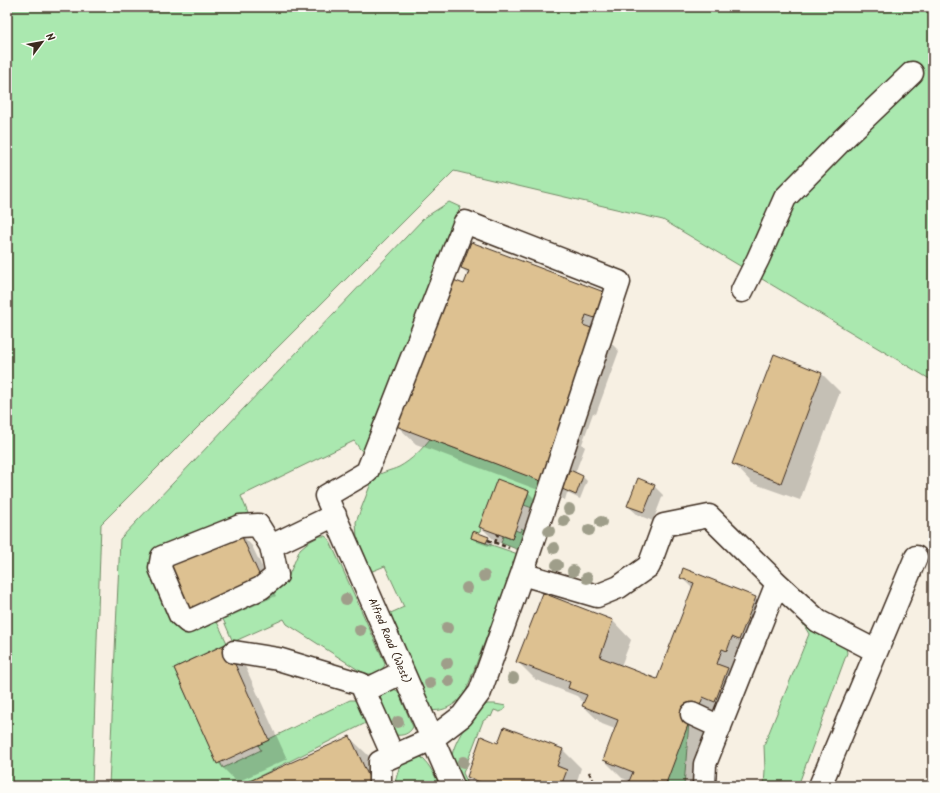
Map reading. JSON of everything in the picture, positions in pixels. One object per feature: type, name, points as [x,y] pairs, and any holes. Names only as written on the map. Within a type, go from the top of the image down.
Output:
[{"type":"lane","points":[[742,291],[785,198],[843,139],[912,73]]},
{"type":"lane","name":"Alfred Road (West)","points":[[453,786],[326,496],[367,472],[465,222],[619,282],[522,574]]},
{"type":"lane","points":[[271,546],[335,515]]},
{"type":"lane","points":[[380,786],[380,762],[432,739],[462,716],[480,692],[522,574],[597,596],[620,587],[649,566],[664,525],[709,516],[818,621],[876,651]]},
{"type":"lane","points":[[258,525],[271,546],[277,575],[261,588],[188,622],[180,615],[160,568],[162,557],[240,526],[258,525]]},
{"type":"lane","points":[[820,786],[916,557]]},
{"type":"lane","points":[[704,786],[705,764],[777,583]]},
{"type":"lane","points":[[234,652],[278,659],[361,684],[393,756]]},
{"type":"lane","points":[[364,691],[403,672]]},
{"type":"lane","points":[[692,714],[720,727]]},
{"type":"path","points":[[495,543],[498,534]]},
{"type":"path","points":[[589,772],[596,786]]},
{"type":"green space","points":[[7,7],[933,7],[933,381],[663,220],[454,171],[101,524],[92,786],[7,786]]},
{"type":"green space","points":[[449,202],[460,207],[369,447],[365,452],[360,449],[354,441],[241,496],[248,513],[194,538],[216,621],[227,643],[174,668],[217,763],[220,762],[223,768],[261,750],[258,745],[350,700],[358,700],[368,722],[244,784],[244,786],[109,786],[120,539],[424,218]]},
{"type":"green space","points":[[430,439],[545,482],[535,509],[524,505],[529,491],[497,480],[480,527],[479,534],[473,532],[471,538],[518,554],[466,691],[455,703],[446,708],[435,711],[429,710],[384,616],[404,607],[385,566],[365,574],[358,553],[356,522],[373,478],[404,464],[424,447]]},
{"type":"green space","points":[[521,528],[526,531],[519,550],[501,543],[503,536],[512,539],[515,530],[520,532]]},
{"type":"green space","points":[[320,536],[325,536],[329,539],[385,663],[383,668],[377,673],[367,674],[360,671],[287,624],[284,619],[233,642],[223,619],[222,616],[283,583],[289,575],[300,549],[307,543]]},
{"type":"green space","points":[[796,612],[846,648],[847,653],[798,786],[764,786],[764,745],[809,634]]},
{"type":"green space","points":[[391,688],[398,691],[413,727],[408,733],[403,735],[395,735],[378,695]]},
{"type":"green space","points":[[487,704],[506,706],[504,710],[500,712],[494,710],[491,717],[490,716],[483,721],[463,773],[469,786],[459,786],[451,765],[452,754],[463,730],[475,715]]},
{"type":"green space","points":[[689,721],[684,786],[651,786],[652,781]]},
{"type":"green space","points":[[416,753],[433,772],[440,786],[394,786],[403,759]]},
{"type":"building","points":[[471,242],[604,292],[595,318],[586,315],[583,325],[602,332],[546,483],[396,426],[445,277],[464,284],[469,271],[461,268]]},
{"type":"building","points":[[774,354],[822,373],[781,483],[732,464]]},
{"type":"building","points":[[570,470],[583,476],[576,495],[562,489]]},
{"type":"building","points":[[638,478],[655,485],[644,512],[627,506]]},
{"type":"building","points":[[497,479],[529,491],[512,539],[479,527]]},
{"type":"building","points":[[239,530],[262,581],[190,614],[167,563]]},
{"type":"building","points":[[473,531],[489,537],[486,543],[471,538]]},
{"type":"building","points":[[683,568],[756,597],[739,640],[732,637],[727,651],[722,649],[717,664],[728,668],[715,702],[703,697],[698,711],[694,709],[665,786],[652,781],[651,786],[627,786],[633,772],[603,760],[618,720],[582,706],[587,695],[568,688],[570,682],[516,662],[543,593],[613,620],[600,657],[657,679],[694,583],[680,578]]},
{"type":"building","points":[[226,644],[269,740],[217,764],[174,668]]},
{"type":"building","points":[[504,727],[563,749],[557,766],[567,770],[561,786],[490,786],[467,777],[481,736],[498,743]]},
{"type":"building","points":[[350,736],[373,786],[244,786],[243,784]]}]
